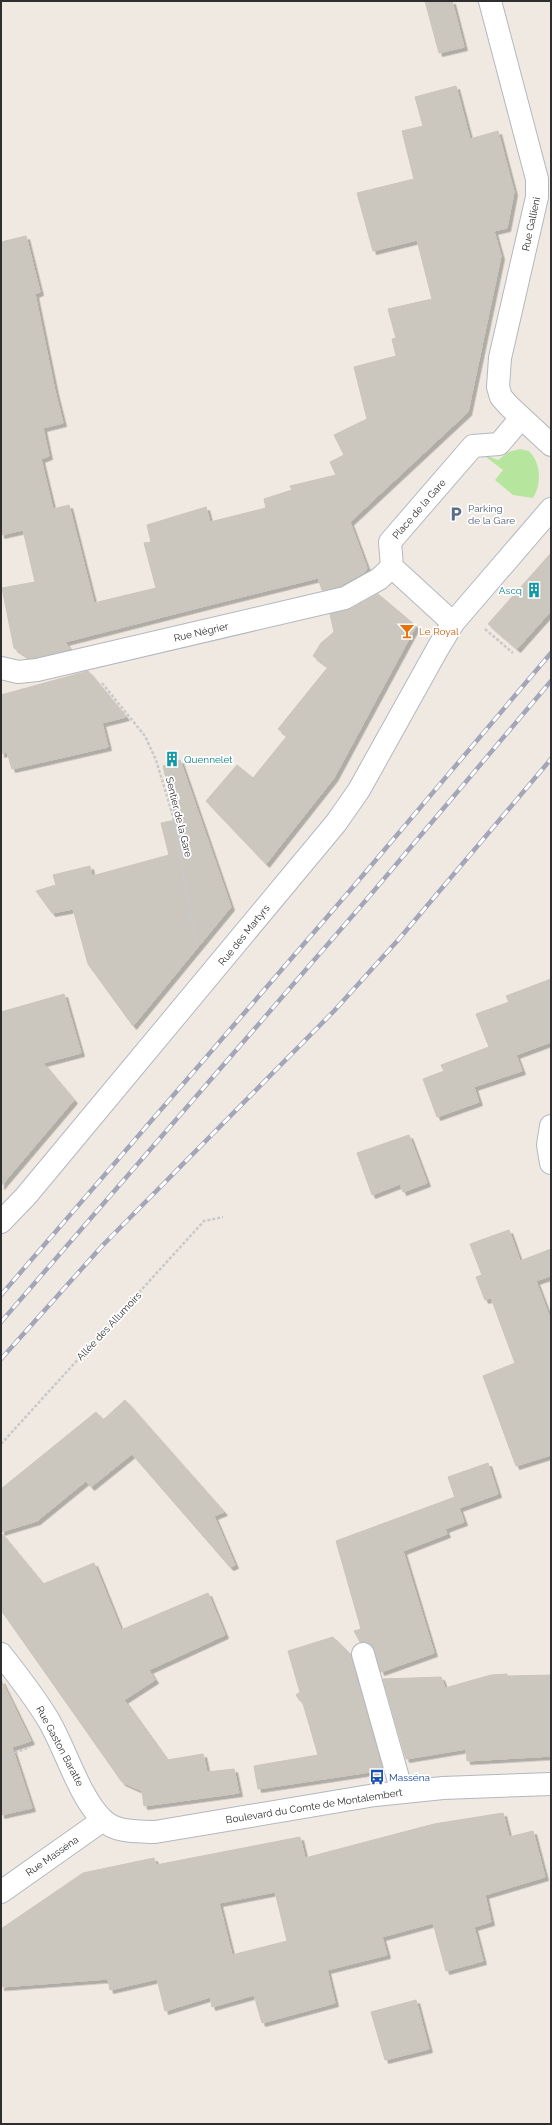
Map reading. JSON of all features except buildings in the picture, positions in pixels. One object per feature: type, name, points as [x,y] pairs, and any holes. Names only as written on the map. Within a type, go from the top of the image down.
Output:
[{"type":"street","name":"Rue Gallieni","points":[[490,1],[534,161],[537,179],[538,197],[498,373],[498,387],[501,397],[521,418]]},
{"type":"street","points":[[521,418],[551,445]]},
{"type":"street","name":"Place de la Gare","points":[[392,567],[390,542],[473,446],[499,444],[521,418]]},
{"type":"street","points":[[392,567],[458,618],[551,509]]},
{"type":"street","name":"Rue Négrier","points":[[1,668],[18,672],[37,670],[345,598],[378,579],[392,567]]},
{"type":"street","name":"Rue des Martyrs","points":[[1,1222],[26,1196],[212,974],[348,807],[438,648],[458,618]]},
{"type":"street","points":[[551,1126],[548,1145],[551,1163]]},
{"type":"street","name":"Rue Gaston Baratte","points":[[1,1654],[34,1698],[49,1722],[89,1801],[103,1820]]},
{"type":"street","points":[[363,1654],[402,1792]]},
{"type":"street","name":"Boulevard du Comte de Montalembert","points":[[103,1820],[116,1828],[132,1831],[155,1832],[375,1795],[442,1788],[551,1784]]},
{"type":"street","name":"Rue Masséna","points":[[1,1892],[103,1820]]},
{"type":"path","points":[[458,618],[513,653]]},
{"type":"path","name":"Sentier de la Gare","points":[[83,659],[145,736],[156,760],[173,816],[196,946],[212,974]]},
{"type":"path","name":"Allée des Allumoirs","points":[[1,1444],[204,1221],[223,1217]]},
{"type":"green space","points":[[520,449],[529,451],[538,467],[539,480],[533,498],[513,495],[495,480],[503,470],[482,454],[498,460],[509,452]]},
{"type":"railway","points":[[1,1295],[353,887],[551,653]]},
{"type":"railway","points":[[1,1322],[367,899],[551,681]]},
{"type":"railway","points":[[1,1359],[103,1245],[334,1011],[399,939],[551,759]]},
{"type":"place","name":"Parking de la Gare","points":[[456,514]]},
{"type":"place","name":"Ascq","points":[[534,590]]},
{"type":"place","name":"Le Royal","points":[[407,631]]},
{"type":"place","name":"Quennelet","points":[[172,759]]},
{"type":"place","name":"Masséna","points":[[377,1777]]}]
